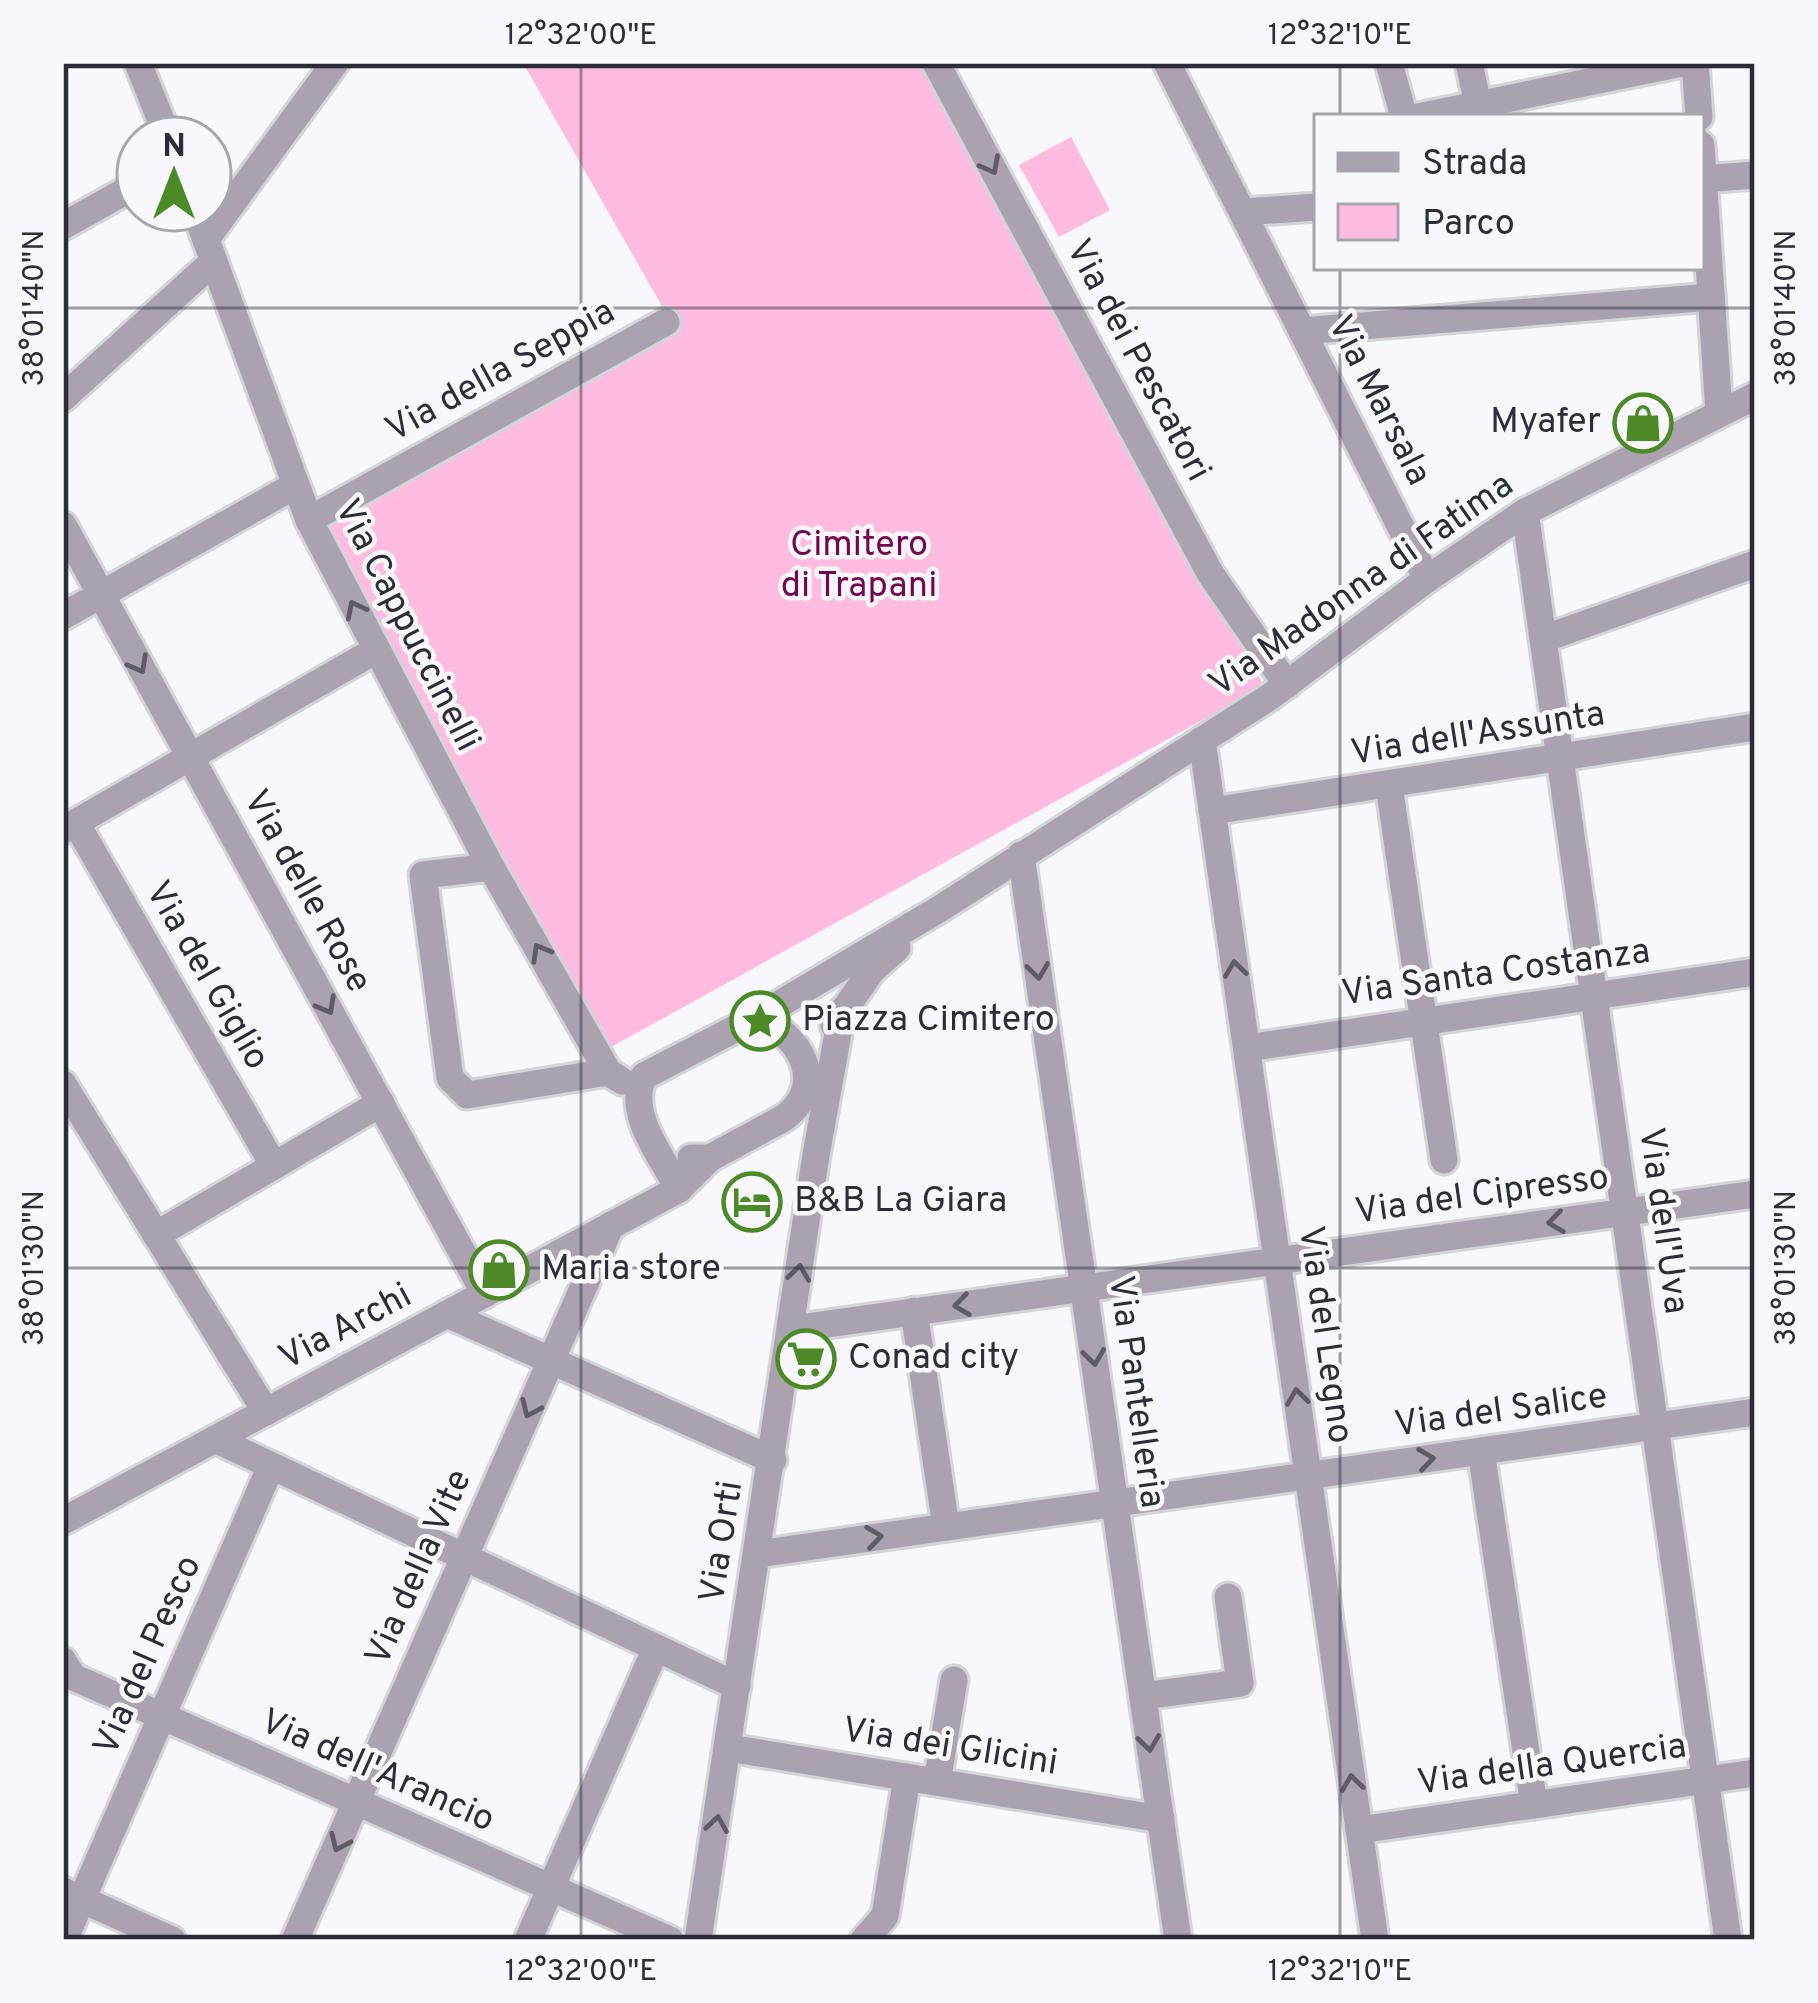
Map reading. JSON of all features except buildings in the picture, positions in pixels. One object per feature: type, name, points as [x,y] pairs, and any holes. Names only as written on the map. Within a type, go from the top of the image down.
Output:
[{"type":"street","points":[[138,63],[158,114]]},
{"type":"street","points":[[63,398],[210,250],[335,63]]},
{"type":"street","name":"Via dei Pescatori","points":[[935,63],[1210,573],[1287,685]]},
{"type":"street","name":"Via Marsala","points":[[1167,63],[1427,579]]},
{"type":"street","points":[[1389,63],[1403,114]]},
{"type":"street","points":[[1469,63],[1478,105]]},
{"type":"street","points":[[1433,114],[1478,105],[1559,76],[1682,63]]},
{"type":"street","points":[[1695,63],[1699,114]]},
{"type":"street","points":[[1704,178],[1755,175]]},
{"type":"street","points":[[63,226],[114,197]]},
{"type":"street","points":[[1704,204],[1719,413]]},
{"type":"street","points":[[1243,212],[1314,207]]},
{"type":"street","name":"Via Cappuccinelli","points":[[204,234],[309,520],[601,1067]]},
{"type":"street","points":[[1302,331],[1711,297]]},
{"type":"street","name":"Via della Seppia","points":[[309,520],[666,322]]},
{"type":"street","name":"Via Madonna di Fatima","points":[[941,908],[1287,685],[1525,512],[1755,396]]},
{"type":"street","points":[[63,616],[294,486]]},
{"type":"street","name":"Via dell'Uva","points":[[1525,512],[1728,1940]]},
{"type":"street","name":"Via delle Rose","points":[[63,525],[485,1294]]},
{"type":"street","points":[[1543,639],[1755,564]]},
{"type":"street","points":[[69,826],[376,650]]},
{"type":"street","name":"Via dell'Assunta","points":[[1212,811],[1755,727]]},
{"type":"street","name":"Via del Legno","points":[[1202,740],[1375,1940]]},
{"type":"street","points":[[1389,785],[1444,1160]]},
{"type":"street","name":"Via del Giglio","points":[[69,826],[274,1166]]},
{"type":"street","name":"Via Pantelleria","points":[[1022,855],[1178,1940]]},
{"type":"street","points":[[491,867],[423,874],[450,1078],[466,1095],[601,1067],[637,1089]]},
{"type":"street","points":[[657,1149],[688,1159],[710,1158],[794,1111],[816,1052],[842,1011],[872,970],[941,908]]},
{"type":"street","points":[[671,1193],[645,1126],[637,1089],[644,1076],[756,1018],[941,908]]},
{"type":"street","name":"Via Santa Costanza","points":[[1246,1048],[1755,972]]},
{"type":"street","points":[[816,1155],[842,1011]]},
{"type":"street","points":[[756,1018],[776,1024],[792,1038],[807,1082],[816,1155]]},
{"type":"street","points":[[63,1084],[266,1412]]},
{"type":"street","points":[[156,1234],[381,1103]]},
{"type":"street","name":"Via Orti","points":[[698,1940],[816,1155]]},
{"type":"street","name":"Via Archi","points":[[63,1521],[671,1193],[710,1158]]},
{"type":"street","name":"Via del Cipresso","points":[[792,1329],[1755,1195]]},
{"type":"street","name":"Via della Vite","points":[[295,1940],[611,1225]]},
{"type":"street","points":[[914,1311],[946,1527]]},
{"type":"street","points":[[447,1314],[773,1460]]},
{"type":"street","name":"Via del Salice","points":[[758,1553],[1755,1412]]},
{"type":"street","points":[[215,1439],[736,1686]]},
{"type":"street","points":[[1480,1451],[1534,1805]]},
{"type":"street","name":"Via del Pesco","points":[[64,1940],[72,1895],[162,1717],[271,1466]]},
{"type":"street","points":[[1143,1696],[1240,1683],[1228,1598]]},
{"type":"street","points":[[528,1940],[656,1648]]},
{"type":"street","name":"Via dell'Arancio","points":[[63,1661],[73,1677],[670,1940]]},
{"type":"street","points":[[937,1782],[954,1680]]},
{"type":"street","name":"Via dei Glicini","points":[[729,1748],[1160,1819]]},
{"type":"street","name":"Via della Quercia","points":[[1359,1830],[1755,1773]]},
{"type":"street","points":[[864,1940],[885,1916],[907,1777]]},
{"type":"street","points":[[72,1895],[172,1940]]},
{"type":"green space","name":"Cimitero di Trapani","points":[[523,63],[926,63],[1264,686],[604,1051],[318,522],[675,329]]},
{"type":"green space","points":[[1071,137],[1110,210],[1059,237],[1019,165]]},
{"type":"place","name":"Myafer","points":[[1643,423]]},
{"type":"place","name":"Piazza Cimitero","points":[[760,1021]]},
{"type":"place","name":"B&B La Giara","points":[[752,1202]]},
{"type":"place","name":"Maria store","points":[[499,1270]]},
{"type":"place","name":"Conad city","points":[[806,1359]]}]
